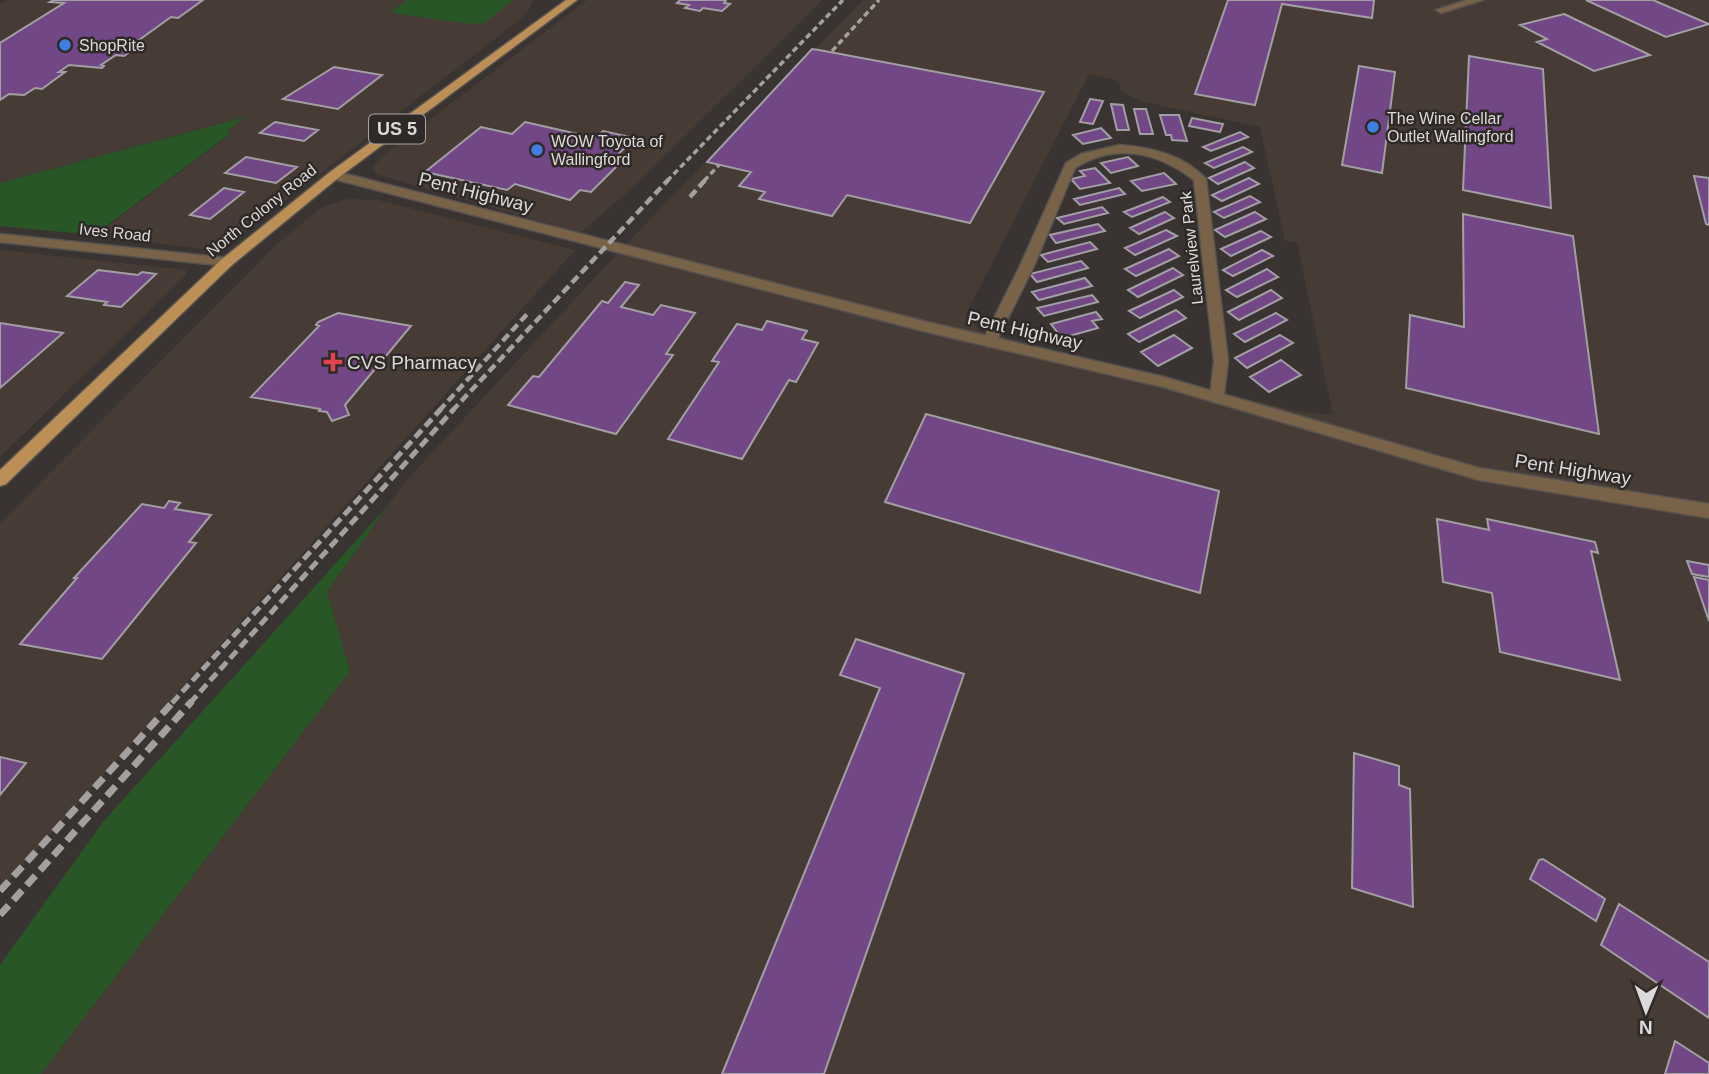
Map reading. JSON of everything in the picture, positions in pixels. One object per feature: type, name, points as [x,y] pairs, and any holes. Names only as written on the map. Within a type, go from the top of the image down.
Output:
[{"type":"main road","name":"North Colony Road","points":[[0,480],[227,262],[334,175],[572,0]]},
{"type":"street","points":[[1441,10],[1478,0]]},
{"type":"street","name":"Laurelview Park","points":[[989,342],[1027,266],[1070,166],[1083,157],[1104,150],[1125,149],[1155,153],[1182,163],[1200,179],[1221,361],[1218,398]]},
{"type":"street","name":"Pent Highway","points":[[334,175],[989,342],[1164,382],[1479,474],[1709,511]]},
{"type":"street","name":"Ives Road","points":[[0,238],[227,262]]},
{"type":"shaded area","points":[[8,0],[533,0],[529,10],[518,21],[220,251],[88,235],[104,229],[230,135],[227,132],[243,117],[0,183],[0,4]]},
{"type":"shaded area","points":[[587,0],[822,0],[638,183],[580,233],[375,174],[373,167],[381,157]]},
{"type":"shaded area","points":[[863,0],[1709,0],[1709,1074],[41,1074],[350,671],[327,592],[403,484],[629,241]],"holes":[[[1089,74],[1119,81],[1121,91],[1140,101],[1260,127],[1285,240],[1297,243],[1333,415],[1298,412],[980,331],[966,314]]]},
{"type":"shaded area","points":[[348,199],[378,200],[575,250],[0,890],[0,523],[277,244],[322,207]]},
{"type":"shaded area","points":[[0,250],[186,270],[186,275],[0,457]]},
{"type":"green space","points":[[407,0],[514,0],[484,23],[472,24],[391,11]]},
{"type":"green space","points":[[245,117],[228,131],[230,134],[94,235],[0,226],[0,183]]},
{"type":"green space","points":[[389,504],[327,592],[350,671],[41,1074],[0,1074],[0,965],[103,822]]},
{"type":"building","points":[[203,0],[178,18],[171,17],[135,43],[142,43],[124,56],[116,55],[101,65],[104,66],[102,68],[69,65],[59,72],[65,72],[42,89],[35,88],[24,95],[9,94],[0,100],[0,43],[64,3],[50,2]]},
{"type":"building","points":[[680,0],[726,0],[724,3],[730,4],[722,11],[703,8],[700,11],[685,8],[689,5],[677,3]]},
{"type":"building","points":[[1228,0],[1374,0],[1372,18],[1282,4],[1255,105],[1195,94]]},
{"type":"building","points":[[1586,0],[1653,0],[1709,24],[1666,37]]},
{"type":"building","points":[[1564,14],[1650,55],[1594,71],[1537,42],[1547,39],[1520,25]]},
{"type":"building","points":[[812,49],[1044,92],[970,223],[847,195],[832,216],[759,199],[765,192],[739,186],[751,172],[707,162]]},
{"type":"building","points":[[1469,56],[1543,69],[1551,208],[1463,190]]},
{"type":"building","points":[[1359,66],[1395,72],[1382,173],[1342,165]]},
{"type":"building","points":[[334,67],[382,75],[338,109],[283,99]]},
{"type":"building","points":[[1090,99],[1103,101],[1093,124],[1080,122]]},
{"type":"building","points":[[1111,104],[1123,105],[1129,130],[1117,130]]},
{"type":"building","points":[[1134,109],[1146,109],[1153,134],[1140,134]]},
{"type":"building","points":[[1160,115],[1179,115],[1187,141],[1172,140],[1171,135],[1166,135]]},
{"type":"building","points":[[1192,118],[1223,124],[1220,132],[1189,126]]},
{"type":"building","points":[[275,122],[318,130],[304,141],[260,133]]},
{"type":"building","name":"WOW Toyota of Wallingford","points":[[525,122],[595,138],[603,131],[635,138],[610,162],[619,164],[591,192],[580,190],[570,200],[515,184],[507,190],[425,172],[481,127],[512,134]]},
{"type":"building","points":[[1101,128],[1111,138],[1083,144],[1073,135]]},
{"type":"building","points":[[1240,132],[1248,137],[1211,151],[1203,147]]},
{"type":"building","points":[[1243,147],[1252,152],[1214,168],[1205,163]]},
{"type":"building","points":[[246,157],[297,167],[276,183],[225,173]]},
{"type":"building","points":[[1128,157],[1138,166],[1111,173],[1101,163]]},
{"type":"building","points":[[1245,162],[1254,168],[1218,184],[1209,178]]},
{"type":"building","points":[[1095,168],[1110,183],[1080,189],[1071,179],[1085,176],[1080,171]]},
{"type":"building","points":[[1164,173],[1176,184],[1142,191],[1131,181]]},
{"type":"building","points":[[1694,176],[1709,178],[1709,225],[1706,224]]},
{"type":"building","points":[[1249,178],[1259,184],[1222,201],[1212,195]]},
{"type":"building","points":[[224,188],[244,192],[210,219],[190,215]]},
{"type":"building","points":[[1119,188],[1125,194],[1080,205],[1074,199]]},
{"type":"building","points":[[1250,196],[1260,202],[1224,218],[1214,212]]},
{"type":"building","points":[[1163,197],[1170,202],[1132,217],[1124,212]]},
{"type":"building","points":[[1102,207],[1108,213],[1064,224],[1057,218]]},
{"type":"building","points":[[1165,212],[1174,218],[1139,234],[1130,228]]},
{"type":"building","points":[[1255,212],[1266,219],[1225,237],[1215,230]]},
{"type":"building","points":[[1463,214],[1573,236],[1599,434],[1406,388],[1410,315],[1464,327]]},
{"type":"building","points":[[1098,224],[1105,231],[1056,243],[1050,235]]},
{"type":"building","points":[[1166,230],[1177,236],[1135,255],[1125,248]]},
{"type":"building","points":[[1261,231],[1271,237],[1231,256],[1221,249]]},
{"type":"building","points":[[1090,242],[1097,249],[1048,262],[1041,255]]},
{"type":"building","points":[[1169,249],[1179,256],[1136,276],[1125,269]]},
{"type":"building","points":[[1262,250],[1273,256],[1233,276],[1223,270]]},
{"type":"building","points":[[1081,261],[1088,268],[1037,282],[1030,274]]},
{"type":"building","points":[[1173,268],[1183,275],[1138,297],[1128,290]]},
{"type":"building","points":[[1267,269],[1278,277],[1237,297],[1226,290]]},
{"type":"building","points":[[98,270],[138,275],[142,272],[156,274],[121,307],[104,305],[107,302],[67,296]]},
{"type":"building","points":[[1085,278],[1092,286],[1039,300],[1032,292]]},
{"type":"building","points":[[625,282],[639,285],[621,307],[653,315],[661,305],[695,313],[666,354],[673,355],[616,434],[508,405],[533,376],[539,377],[602,301],[608,303]]},
{"type":"building","points":[[1174,290],[1183,297],[1140,318],[1129,311]]},
{"type":"building","points":[[1271,290],[1282,298],[1239,320],[1228,312]]},
{"type":"building","points":[[1092,295],[1098,302],[1044,316],[1037,308]]},
{"type":"building","points":[[1176,310],[1186,318],[1139,342],[1128,334]]},
{"type":"building","points":[[1096,312],[1102,319],[1092,321],[1098,328],[1062,338],[1051,324]]},
{"type":"building","name":"CVS Pharmacy","points":[[338,313],[411,326],[345,405],[349,415],[332,421],[327,412],[319,411],[320,409],[251,397],[319,326],[316,325],[318,322]]},
{"type":"building","points":[[1276,313],[1287,320],[1245,342],[1234,334]]},
{"type":"building","points":[[767,321],[807,331],[802,339],[818,343],[796,382],[789,380],[742,459],[668,439],[719,362],[712,361],[737,324],[762,330]]},
{"type":"building","points":[[0,323],[63,333],[0,388]]},
{"type":"building","points":[[1174,335],[1192,348],[1158,366],[1141,352]]},
{"type":"building","points":[[1280,335],[1293,343],[1247,368],[1235,358]]},
{"type":"building","points":[[1281,360],[1301,375],[1269,392],[1250,377]]},
{"type":"building","points":[[926,414],[1219,491],[1200,593],[885,502]]},
{"type":"building","points":[[169,501],[180,503],[175,509],[211,515],[189,542],[196,543],[102,659],[20,644],[77,578],[74,578],[142,504],[164,508]]},
{"type":"building","points":[[1437,519],[1489,530],[1487,519],[1595,542],[1598,553],[1591,551],[1620,680],[1500,652],[1492,593],[1443,582]]},
{"type":"building","points":[[1687,561],[1709,565],[1709,577],[1692,574]]},
{"type":"building","points":[[1694,577],[1709,580],[1709,621]]},
{"type":"building","points":[[856,639],[964,674],[824,1074],[722,1074],[880,688],[840,675]]},
{"type":"building","points":[[1354,753],[1399,766],[1399,785],[1410,789],[1413,907],[1352,888]]},
{"type":"building","points":[[0,757],[26,763],[0,795]]},
{"type":"building","points":[[1543,859],[1605,899],[1596,921],[1530,879],[1539,860]]},
{"type":"building","points":[[1619,904],[1709,962],[1709,1018],[1601,945]]},
{"type":"building","points":[[1675,1041],[1709,1063],[1709,1074],[1665,1074]]},
{"type":"railway","points":[[667,181],[843,0]]},
{"type":"railway","points":[[832,51],[879,0]]},
{"type":"railway","points":[[704,181],[719,165]]},
{"type":"railway","points":[[452,411],[669,179]]},
{"type":"railway","points":[[690,197],[706,179]]},
{"type":"railway","points":[[439,411],[529,312]]},
{"type":"railway","points":[[172,703],[441,409]]},
{"type":"railway","points":[[190,703],[454,409]]},
{"type":"railway","points":[[0,891],[174,701]]},
{"type":"railway","points":[[0,915],[192,701]]},
{"type":"place","name":"ShopRite","points":[[65,45]]},
{"type":"place","name":"The Wine Cellar Outlet Wallingford","points":[[1373,127]]},
{"type":"place","name":"WOW Toyota of Wallingford","points":[[537,150]]},
{"type":"place","name":"CVS Pharmacy","points":[[333,362]]}]
